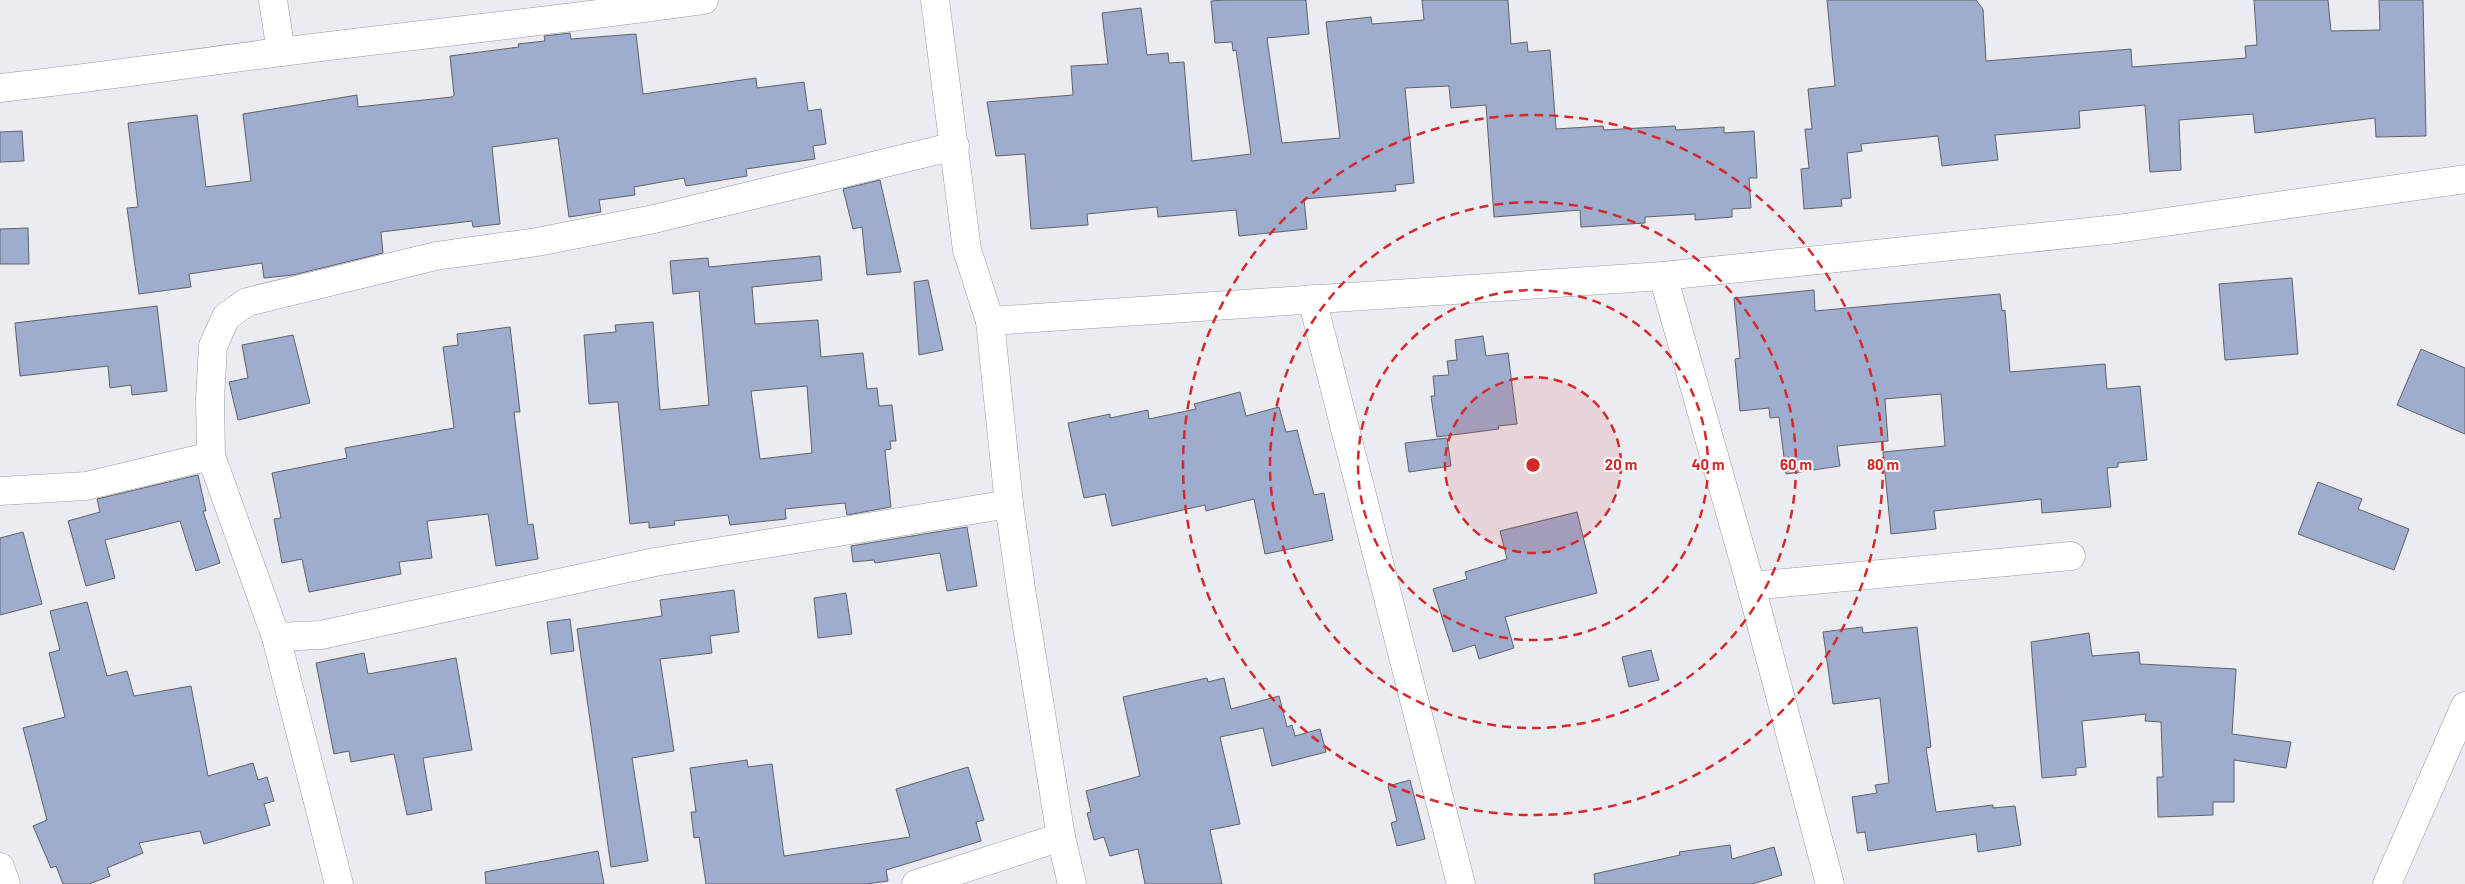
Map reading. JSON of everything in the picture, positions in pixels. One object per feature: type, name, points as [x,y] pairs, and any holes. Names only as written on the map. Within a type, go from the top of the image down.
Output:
[{"type":"street","points":[[273,0],[281,52]]},
{"type":"street","points":[[0,88],[86,79],[281,52],[576,18],[704,0]]},
{"type":"street","points":[[935,0],[967,250],[990,321],[1009,504],[1061,837],[1072,884]]},
{"type":"street","points":[[339,884],[276,637],[211,456],[210,399],[213,346],[226,317],[247,302],[436,256],[537,242],[654,218],[955,146]]},
{"type":"street","points":[[990,321],[1663,276],[2117,229],[2465,179]]},
{"type":"street","points":[[1663,276],[1751,586],[1830,884]]},
{"type":"street","points":[[1312,299],[1461,884]]},
{"type":"street","points":[[0,491],[86,486],[211,456]]},
{"type":"street","points":[[276,637],[321,635],[655,562],[1009,504]]},
{"type":"street","points":[[1751,586],[2071,556]]},
{"type":"street","points":[[2387,884],[2465,706]]},
{"type":"street","points":[[916,884],[1061,837]]},
{"type":"street","points":[[0,867],[6,884]]},
{"type":"building","points":[[1306,0],[1309,34],[1267,38],[1282,143],[1340,138],[1326,22],[1371,17],[1372,24],[1424,20],[1422,0],[1508,0],[1511,44],[1527,42],[1528,52],[1550,50],[1556,129],[1603,126],[1604,130],[1675,126],[1676,130],[1724,127],[1724,133],[1754,131],[1757,178],[1749,178],[1751,208],[1732,209],[1732,217],[1695,220],[1695,214],[1645,217],[1645,223],[1581,227],[1580,210],[1494,217],[1486,105],[1451,108],[1449,86],[1405,88],[1414,183],[1395,185],[1396,191],[1304,199],[1307,229],[1239,236],[1236,210],[1158,217],[1157,207],[1087,214],[1088,225],[1031,229],[1025,154],[996,156],[987,102],[1073,95],[1071,66],[1108,64],[1102,13],[1141,8],[1147,55],[1168,53],[1169,63],[1184,62],[1192,161],[1251,154],[1236,50],[1233,51],[1232,42],[1215,43],[1211,1]]},
{"type":"building","points":[[1827,0],[1976,0],[1983,9],[1986,61],[2131,49],[2132,67],[2246,58],[2245,46],[2257,45],[2254,0],[2328,0],[2331,31],[2380,30],[2379,0],[2423,0],[2426,136],[2376,137],[2375,118],[2255,133],[2253,114],[2179,120],[2181,170],[2150,172],[2145,105],[2079,111],[2080,128],[1995,135],[1998,160],[1942,166],[1938,136],[1861,144],[1862,151],[1847,153],[1851,198],[1841,199],[1842,206],[1804,209],[1801,169],[1809,168],[1805,129],[1812,129],[1808,89],[1835,86]]},
{"type":"building","points":[[570,33],[571,39],[636,34],[643,94],[756,78],[757,88],[804,82],[808,111],[821,109],[826,144],[813,146],[815,159],[746,169],[747,176],[686,186],[684,178],[634,187],[635,195],[599,200],[601,212],[569,217],[558,138],[492,147],[500,224],[473,227],[472,221],[381,232],[383,253],[293,275],[264,278],[262,263],[189,274],[191,287],[139,294],[127,208],[138,207],[128,123],[197,115],[206,187],[251,181],[243,114],[357,95],[358,107],[452,97],[454,95],[450,56],[519,47],[518,44],[545,41],[544,36]]},
{"type":"building","points":[[22,131],[24,161],[0,162],[0,132]]},
{"type":"building","points":[[880,180],[901,272],[867,275],[862,227],[853,229],[843,189]]},
{"type":"building","points":[[28,228],[29,264],[0,264],[0,229]]},
{"type":"building","points":[[820,256],[822,280],[752,287],[755,324],[818,320],[821,357],[863,353],[867,389],[877,388],[879,406],[892,405],[896,441],[890,441],[891,449],[885,450],[891,507],[847,515],[845,503],[785,509],[786,519],[730,525],[728,515],[674,521],[675,525],[649,528],[649,522],[630,524],[618,402],[589,404],[584,335],[616,332],[615,325],[653,322],[660,410],[709,405],[699,291],[673,294],[670,261],[708,258],[709,267]],"holes":[[[807,386],[812,453],[760,459],[751,391]]]},
{"type":"building","points":[[2292,278],[2298,354],[2225,360],[2219,284]]},
{"type":"building","points":[[928,280],[943,350],[919,355],[914,282]]},
{"type":"building","points":[[1814,290],[1815,311],[2000,294],[2002,311],[2005,310],[2010,372],[2105,364],[2107,389],[2140,386],[2147,460],[2118,463],[2118,467],[2107,468],[2111,507],[2042,513],[2041,499],[1934,511],[1936,529],[1891,534],[1883,452],[1945,446],[1941,394],[1885,399],[1888,441],[1837,446],[1840,466],[1786,474],[1779,417],[1770,418],[1769,408],[1740,411],[1735,359],[1740,358],[1734,298]]},
{"type":"building","points":[[157,306],[167,391],[132,395],[131,385],[110,388],[108,366],[20,376],[15,323]]},
{"type":"building","points":[[510,327],[520,412],[514,412],[528,525],[533,524],[538,559],[496,566],[488,514],[427,521],[432,558],[399,562],[401,574],[309,592],[302,559],[282,563],[274,519],[281,518],[272,473],[347,458],[345,448],[454,428],[443,347],[458,345],[457,334]]},
{"type":"building","points":[[293,335],[310,403],[238,420],[229,382],[248,378],[242,345]]},
{"type":"building","points":[[1483,336],[1486,356],[1508,353],[1517,424],[1498,426],[1499,429],[1437,437],[1431,396],[1435,396],[1433,376],[1449,375],[1447,361],[1457,360],[1455,340]]},
{"type":"building","points":[[2421,349],[2465,368],[2465,434],[2397,405]]},
{"type":"building","points":[[1240,392],[1246,416],[1279,407],[1286,432],[1297,430],[1314,495],[1324,493],[1333,540],[1265,554],[1254,499],[1206,511],[1205,505],[1112,526],[1105,494],[1084,498],[1068,423],[1110,414],[1110,418],[1148,410],[1149,419],[1196,409],[1194,404]]},
{"type":"building","points":[[1447,438],[1451,466],[1409,472],[1405,443]]},
{"type":"building","points":[[198,475],[206,511],[203,511],[220,563],[196,571],[180,521],[105,540],[115,578],[86,586],[68,521],[100,512],[97,499]]},
{"type":"building","points":[[2318,482],[2362,499],[2358,509],[2409,529],[2394,570],[2298,534]]},
{"type":"building","points":[[1577,512],[1597,593],[1505,617],[1514,648],[1479,659],[1475,645],[1453,652],[1433,589],[1467,579],[1465,572],[1507,559],[1500,531]]},
{"type":"building","points":[[967,527],[977,586],[947,591],[940,553],[875,563],[874,560],[853,562],[851,546]]},
{"type":"building","points":[[23,532],[42,604],[0,615],[0,538]]},
{"type":"building","points":[[734,590],[739,632],[710,636],[712,653],[660,659],[674,751],[632,758],[648,861],[611,867],[577,629],[662,616],[660,600]]},
{"type":"building","points":[[846,593],[852,634],[818,638],[814,598]]},
{"type":"building","points":[[87,602],[107,676],[127,671],[134,696],[191,686],[208,776],[253,763],[258,780],[267,777],[274,801],[264,804],[270,825],[204,844],[200,831],[139,843],[143,853],[107,868],[110,876],[89,884],[63,884],[56,866],[51,868],[33,826],[47,820],[23,728],[65,717],[49,653],[60,650],[50,611]]},
{"type":"building","points":[[570,619],[574,651],[551,654],[547,622]]},
{"type":"building","points":[[1862,627],[1863,633],[1917,627],[1931,747],[1926,748],[1936,812],[1993,805],[1993,808],[2015,806],[2021,845],[1978,852],[1976,834],[1868,851],[1865,832],[1857,833],[1852,797],[1877,793],[1875,785],[1889,783],[1880,698],[1833,704],[1823,632]]},
{"type":"building","points":[[2089,633],[2092,656],[2139,652],[2140,664],[2236,669],[2232,734],[2291,742],[2286,768],[2234,760],[2234,802],[2213,802],[2213,815],[2158,817],[2157,777],[2163,777],[2161,722],[2145,721],[2146,714],[2082,721],[2086,767],[2076,768],[2076,775],[2042,778],[2031,642]]},
{"type":"building","points":[[1651,650],[1659,680],[1629,687],[1622,657]]},
{"type":"building","points":[[364,653],[368,674],[456,658],[472,750],[423,758],[432,810],[407,815],[394,754],[351,762],[349,751],[334,754],[316,663]]},
{"type":"building","points":[[1207,678],[1208,682],[1224,678],[1231,709],[1279,696],[1287,727],[1292,725],[1295,736],[1320,729],[1326,752],[1272,766],[1263,728],[1220,737],[1240,824],[1210,830],[1222,884],[1145,884],[1138,849],[1110,856],[1104,837],[1094,840],[1087,813],[1091,812],[1086,791],[1140,776],[1123,697]]},
{"type":"building","points":[[747,760],[748,767],[772,764],[784,856],[910,837],[896,789],[968,767],[984,820],[976,822],[981,841],[886,870],[888,881],[866,884],[706,884],[699,837],[694,838],[691,812],[696,812],[690,768]]},
{"type":"building","points":[[1410,780],[1425,839],[1397,846],[1391,823],[1397,821],[1388,786]]},
{"type":"building","points":[[1730,845],[1732,859],[1774,847],[1782,875],[1752,884],[1595,884],[1594,874],[1680,855],[1679,852]]},
{"type":"building","points":[[598,851],[604,884],[486,884],[485,872]]}]
